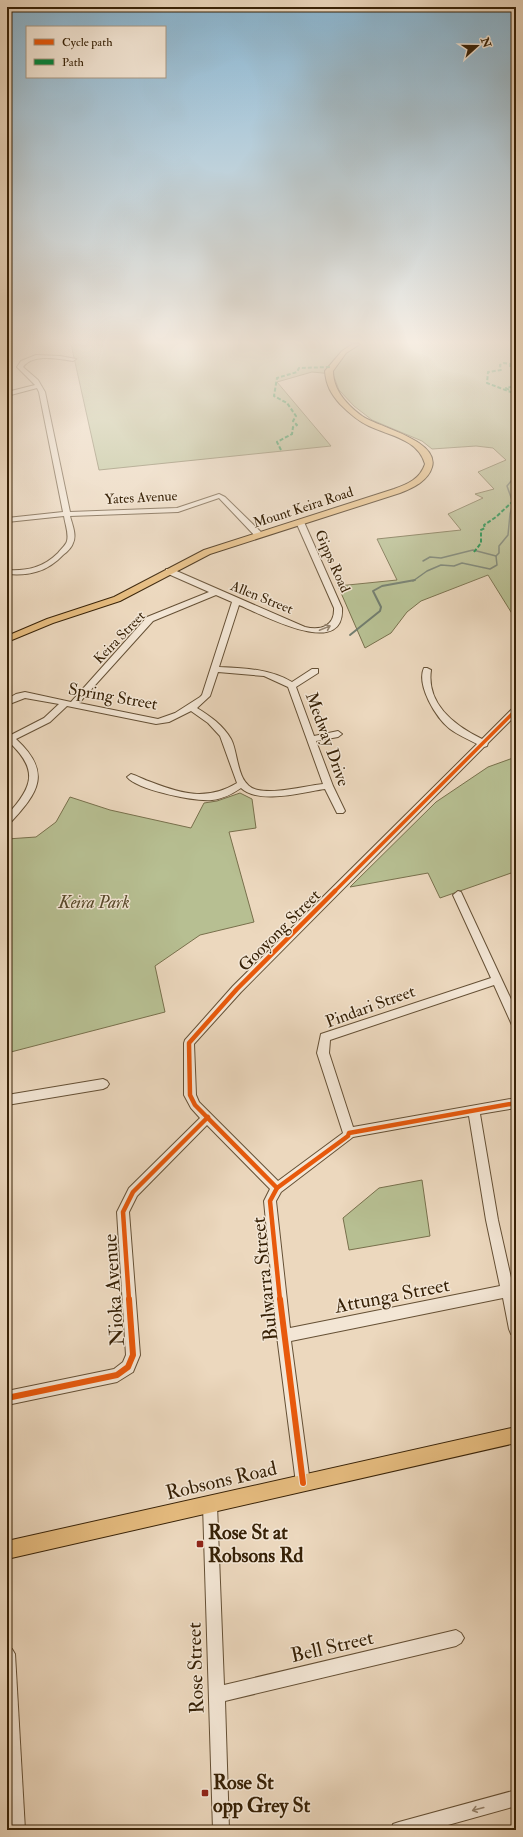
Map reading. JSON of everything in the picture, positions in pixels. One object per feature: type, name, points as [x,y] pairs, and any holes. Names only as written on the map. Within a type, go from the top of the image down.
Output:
[{"type":"main road","name":"Mount Keira Road","points":[[7,640],[50,621],[117,599],[199,555],[406,488],[423,477],[428,469],[428,460],[426,455],[416,445],[407,439],[384,430]]},
{"type":"main road","name":"Robsons Road","points":[[7,1550],[516,1435]]},
{"type":"street","points":[[7,572],[23,574],[38,571],[50,564],[64,550],[71,540],[49,430]]},
{"type":"street","name":"Yates Avenue","points":[[7,520],[66,513],[178,510],[220,496],[259,535]]},
{"type":"street","name":"Gipps Road","points":[[300,522],[339,613]]},
{"type":"street","name":"Allen Street","points":[[169,571],[236,601],[304,628],[318,631],[326,629],[337,620],[339,613]]},
{"type":"street","name":"Keira Street","points":[[9,740],[47,720],[69,704],[150,619],[216,592]]},
{"type":"street","name":"Spring Street","points":[[7,702],[25,695],[156,721],[165,720],[202,701],[206,696],[236,601]]},
{"type":"street","name":"Medway Drive","points":[[215,669],[271,674],[283,679],[292,686],[328,786],[340,811]]},
{"type":"street","points":[[427,670],[426,681],[428,689],[443,718],[459,731],[484,744]]},
{"type":"street","points":[[292,686],[315,672]]},
{"type":"street","points":[[190,707],[214,723],[227,740],[236,774],[242,784],[250,790],[265,794],[328,786]]},
{"type":"street","name":"Gooyong Street","points":[[277,1188],[195,1105],[190,1094],[189,1043],[237,990],[484,744],[516,710]]},
{"type":"street","points":[[311,739],[338,734]]},
{"type":"street","points":[[7,821],[24,803],[34,780],[34,772],[27,754],[9,740]]},
{"type":"street","points":[[131,777],[149,786],[204,798],[218,796],[242,784]]},
{"type":"street","points":[[458,895],[516,1022]]},
{"type":"street","name":"Pindari Street","points":[[349,1133],[323,1053],[325,1037],[497,980]]},
{"type":"street","points":[[7,1100],[102,1084]]},
{"type":"street","points":[[277,1188],[348,1136],[349,1133],[516,1103]]},
{"type":"street","points":[[474,1111],[492,1220],[516,1329]]},
{"type":"street","name":"Nioka Avenue","points":[[7,1398],[117,1375],[128,1368],[133,1355],[123,1212],[133,1192],[208,1117]]},
{"type":"street","name":"Bulwarra Street","points":[[277,1188],[270,1201],[284,1336],[303,1483]]},
{"type":"street","name":"Attunga Street","points":[[284,1336],[508,1291]]},
{"type":"street","name":"Rose Street","points":[[210,1505],[221,1830]]},
{"type":"street","name":"Bell Street","points":[[217,1695],[456,1638]]},
{"type":"street","points":[[7,1654],[17,1830]]},
{"type":"street","points":[[399,1830],[516,1798]]},
{"type":"green space","points":[[90,430],[317,430],[331,446],[99,470]]},
{"type":"green space","points":[[395,430],[516,430],[516,620],[488,575],[421,601],[407,612],[391,633],[365,648],[338,586],[397,580],[377,539],[461,530],[448,514],[483,498],[475,494],[494,489],[478,472],[506,460],[493,448],[476,446],[432,449],[422,441]]},
{"type":"green space","points":[[516,758],[516,862],[514,872],[440,898],[428,873],[350,887],[436,802],[488,767]]},
{"type":"green space","name":"Keira Park","points":[[240,793],[252,799],[256,828],[229,832],[254,922],[200,935],[155,966],[165,1012],[7,1053],[7,839],[36,837],[56,822],[70,797],[110,810],[191,828],[204,803],[217,801]]},
{"type":"green space","points":[[422,1180],[430,1236],[349,1250],[343,1218],[379,1188]]},
{"type":"waterway","points":[[496,556],[499,553],[499,546],[508,535],[510,514],[513,503],[507,486],[516,475]]},
{"type":"waterway","points":[[423,561],[430,557],[441,558],[473,550],[496,556]]},
{"type":"waterway","points":[[414,580],[427,571],[441,565],[454,566],[462,563],[490,569],[497,565],[496,556]]},
{"type":"waterway","points":[[350,635],[380,611],[381,607],[373,591],[382,586],[414,580]]},
{"type":"marked path","points":[[281,450],[277,442],[292,434],[293,430]]},
{"type":"marked path","points":[[474,552],[481,543],[481,530],[485,528],[484,525],[500,514],[511,503],[516,501]]},
{"type":"cycle path","points":[[277,1188],[195,1105],[190,1095],[189,1043],[237,989],[516,710]]},
{"type":"cycle path","points":[[303,1483],[284,1336],[270,1201],[277,1188],[348,1136],[349,1133],[516,1103]]},
{"type":"cycle path","points":[[7,1398],[117,1375],[128,1367],[133,1355],[123,1212],[133,1192],[208,1117]]},
{"type":"place","name":"Rose St at Robsons Rd","points":[[200,1544]]},
{"type":"place","name":"Rose St opp Grey St","points":[[205,1793]]}]
